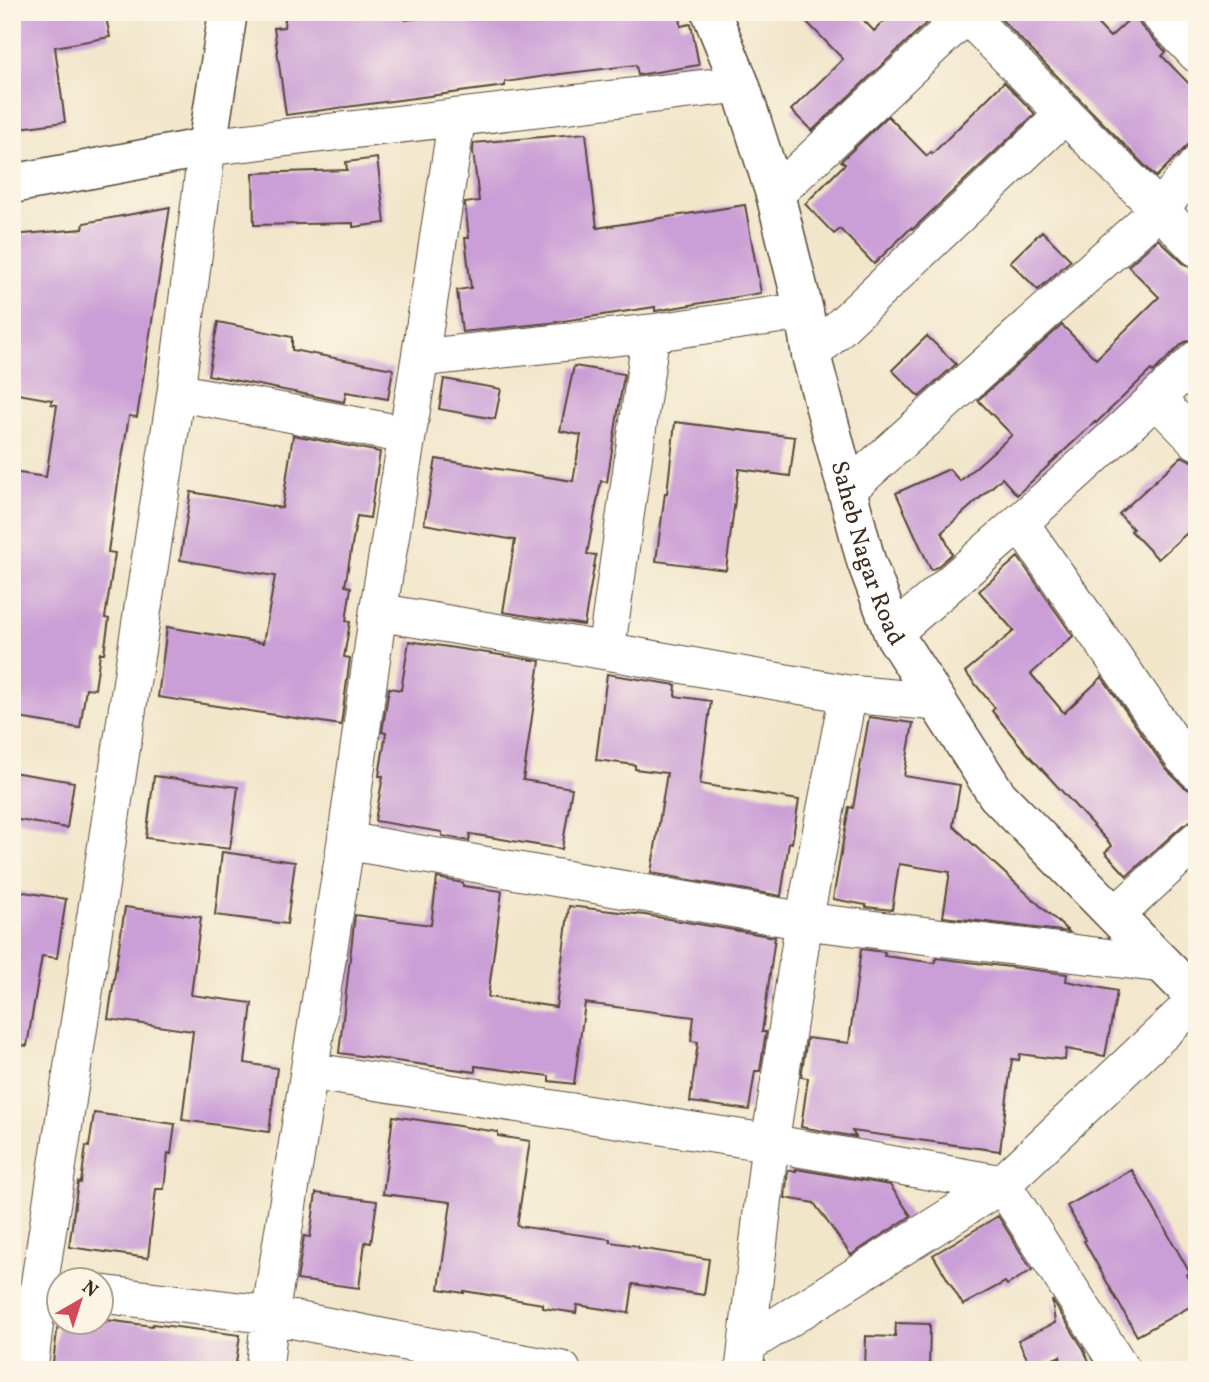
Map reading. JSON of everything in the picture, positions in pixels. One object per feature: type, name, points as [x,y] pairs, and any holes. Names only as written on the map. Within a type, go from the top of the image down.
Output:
[{"type":"street","points":[[29,1370],[37,1285],[176,392],[207,147],[228,12]]},
{"type":"street","name":"Saheb Nagar Road","points":[[712,12],[740,84],[775,194],[804,311],[811,355],[866,561],[893,633],[997,795],[1197,1000]]},
{"type":"street","points":[[1157,12],[1197,54]]},
{"type":"street","points":[[775,194],[967,13],[1197,248]]},
{"type":"street","points":[[12,184],[207,147],[740,84]]},
{"type":"street","points":[[811,355],[1065,114]]},
{"type":"street","points":[[264,1370],[270,1315],[346,841],[378,612],[457,117]]},
{"type":"street","points":[[847,490],[1160,209],[1197,165]]},
{"type":"street","points":[[420,358],[652,333],[804,311]]},
{"type":"street","points":[[606,650],[652,333]]},
{"type":"street","points":[[893,633],[1020,523],[1197,359]]},
{"type":"street","points":[[176,392],[406,435]]},
{"type":"street","points":[[1156,399],[1197,440]]},
{"type":"street","points":[[1020,523],[1184,757],[1197,771]]},
{"type":"street","points":[[378,612],[848,694],[938,702]]},
{"type":"street","points":[[746,1357],[770,1143],[804,920],[848,694]]},
{"type":"street","points":[[346,841],[804,920],[1162,964]]},
{"type":"street","points":[[1116,915],[1197,841]]},
{"type":"street","points":[[746,1357],[1002,1184],[1197,1000]]},
{"type":"street","points":[[309,1071],[770,1143],[1002,1184],[1122,1370]]},
{"type":"street","points":[[116,1295],[270,1315],[404,1356],[562,1370]]},
{"type":"building","points":[[12,12],[105,12],[110,37],[55,47],[65,122],[12,129]]},
{"type":"building","points":[[286,12],[405,12],[406,20],[479,12],[680,12],[681,26],[691,24],[699,65],[638,75],[636,65],[560,74],[505,82],[505,86],[286,115],[274,28],[284,27]]},
{"type":"building","points":[[797,12],[856,12],[874,31],[893,12],[938,12],[812,131],[791,110],[843,59]]},
{"type":"building","points":[[994,12],[1086,12],[1110,37],[1137,12],[1141,26],[1166,52],[1162,56],[1197,92],[1197,136],[1156,177]]},
{"type":"building","points":[[1004,82],[1035,114],[874,264],[840,229],[834,234],[805,204],[845,164],[841,161],[888,116],[927,156]]},
{"type":"building","points":[[586,133],[597,228],[745,205],[761,293],[655,311],[655,307],[550,323],[462,332],[457,290],[471,288],[465,238],[469,238],[465,203],[479,201],[474,143]]},
{"type":"building","points":[[377,158],[385,223],[353,227],[353,223],[254,225],[253,173],[347,170],[346,162]]},
{"type":"building","points":[[170,207],[137,417],[129,416],[118,483],[108,552],[115,553],[105,618],[109,619],[104,653],[100,653],[95,689],[86,688],[80,728],[12,717],[12,472],[46,477],[57,405],[51,404],[52,400],[12,393],[12,235],[83,229],[84,223]]},
{"type":"building","points":[[1042,231],[1071,260],[1038,290],[1010,262]]},
{"type":"building","points":[[1158,239],[1183,263],[1197,268],[1197,339],[1183,343],[1153,372],[1151,370],[1017,495],[1002,478],[942,532],[952,554],[931,570],[896,493],[949,469],[960,481],[1012,435],[978,400],[1062,325],[1096,359],[1159,297],[1128,266]]},
{"type":"building","points":[[218,322],[292,337],[292,350],[393,369],[388,399],[346,392],[344,402],[208,375]]},
{"type":"building","points":[[927,336],[956,364],[919,397],[892,370]]},
{"type":"building","points":[[574,366],[624,374],[607,482],[601,481],[587,554],[596,555],[584,625],[503,612],[515,540],[424,524],[436,459],[573,481],[581,435],[560,431]]},
{"type":"building","points":[[444,379],[501,389],[495,419],[439,409]]},
{"type":"building","points":[[675,422],[795,437],[790,476],[739,469],[726,570],[656,561]]},
{"type":"building","points":[[293,435],[380,452],[370,518],[357,516],[345,586],[351,587],[346,621],[350,622],[344,657],[350,658],[341,725],[158,697],[167,627],[263,643],[275,576],[180,560],[191,492],[282,508]]},
{"type":"building","points":[[1182,456],[1197,461],[1197,524],[1158,559],[1119,514]]},
{"type":"building","points":[[1018,557],[1073,636],[1031,674],[1064,713],[1102,677],[1166,769],[1183,786],[1197,791],[1197,820],[1183,825],[1127,876],[1105,852],[1112,846],[1025,751],[992,711],[995,708],[965,672],[1014,631],[979,591]]},
{"type":"building","points":[[409,641],[540,661],[523,780],[572,788],[562,849],[470,834],[469,841],[442,836],[442,832],[375,821],[383,776],[379,776],[386,733],[382,732],[389,688],[401,690]]},
{"type":"building","points":[[607,674],[676,685],[675,696],[711,701],[700,784],[799,800],[781,896],[651,873],[667,773],[635,769],[635,765],[596,760]]},
{"type":"building","points":[[869,717],[913,723],[904,776],[960,785],[953,826],[1069,932],[943,917],[950,872],[899,864],[892,910],[833,899],[849,807],[853,808]]},
{"type":"building","points":[[12,772],[74,782],[67,828],[12,819]]},
{"type":"building","points":[[154,776],[238,787],[230,849],[146,838]]},
{"type":"building","points":[[222,852],[295,862],[287,924],[215,915]]},
{"type":"building","points":[[437,878],[463,883],[463,886],[502,891],[488,997],[556,1007],[569,906],[645,915],[775,937],[762,1032],[766,1032],[760,1071],[755,1071],[749,1110],[690,1102],[698,1042],[691,1041],[694,1017],[585,1003],[574,1084],[549,1081],[549,1076],[475,1066],[475,1072],[339,1053],[355,915],[431,925]]},
{"type":"building","points":[[12,890],[66,899],[57,958],[42,956],[27,1046],[12,1044]]},
{"type":"building","points":[[125,907],[201,917],[191,995],[252,1003],[245,1063],[277,1068],[269,1132],[182,1120],[193,1031],[108,1019]]},
{"type":"building","points":[[861,949],[885,952],[884,956],[935,963],[936,958],[1067,974],[1066,981],[1117,991],[1105,1056],[1066,1049],[1065,1060],[1020,1054],[1019,1060],[1012,1059],[1000,1151],[852,1131],[856,1137],[801,1127],[808,1078],[801,1077],[807,1038],[849,1043]]},
{"type":"building","points":[[94,1113],[175,1124],[164,1189],[156,1189],[148,1258],[69,1247],[78,1182],[81,1183]]},
{"type":"building","points":[[393,1116],[498,1132],[498,1136],[530,1141],[517,1226],[610,1239],[610,1242],[638,1248],[709,1259],[704,1295],[633,1284],[629,1313],[577,1305],[576,1313],[543,1308],[543,1304],[439,1289],[451,1202],[383,1194]]},
{"type":"building","points":[[796,1169],[890,1185],[911,1216],[851,1255],[814,1203],[785,1198],[788,1170]]},
{"type":"building","points":[[1132,1170],[1190,1273],[1186,1275],[1197,1295],[1197,1303],[1137,1336],[1067,1206]]},
{"type":"building","points":[[316,1193],[377,1201],[371,1243],[365,1242],[359,1288],[297,1280],[304,1236],[310,1237]]},
{"type":"building","points":[[998,1216],[1032,1270],[963,1305],[933,1255]]},
{"type":"building","points":[[1052,1300],[1083,1348],[1093,1370],[1062,1370],[1060,1356],[1032,1369],[1018,1340],[1055,1323]]},
{"type":"building","points":[[116,1321],[240,1335],[235,1370],[52,1370],[56,1336],[116,1336]]},
{"type":"building","points":[[896,1323],[930,1324],[929,1370],[865,1370],[866,1336],[895,1337]]}]
